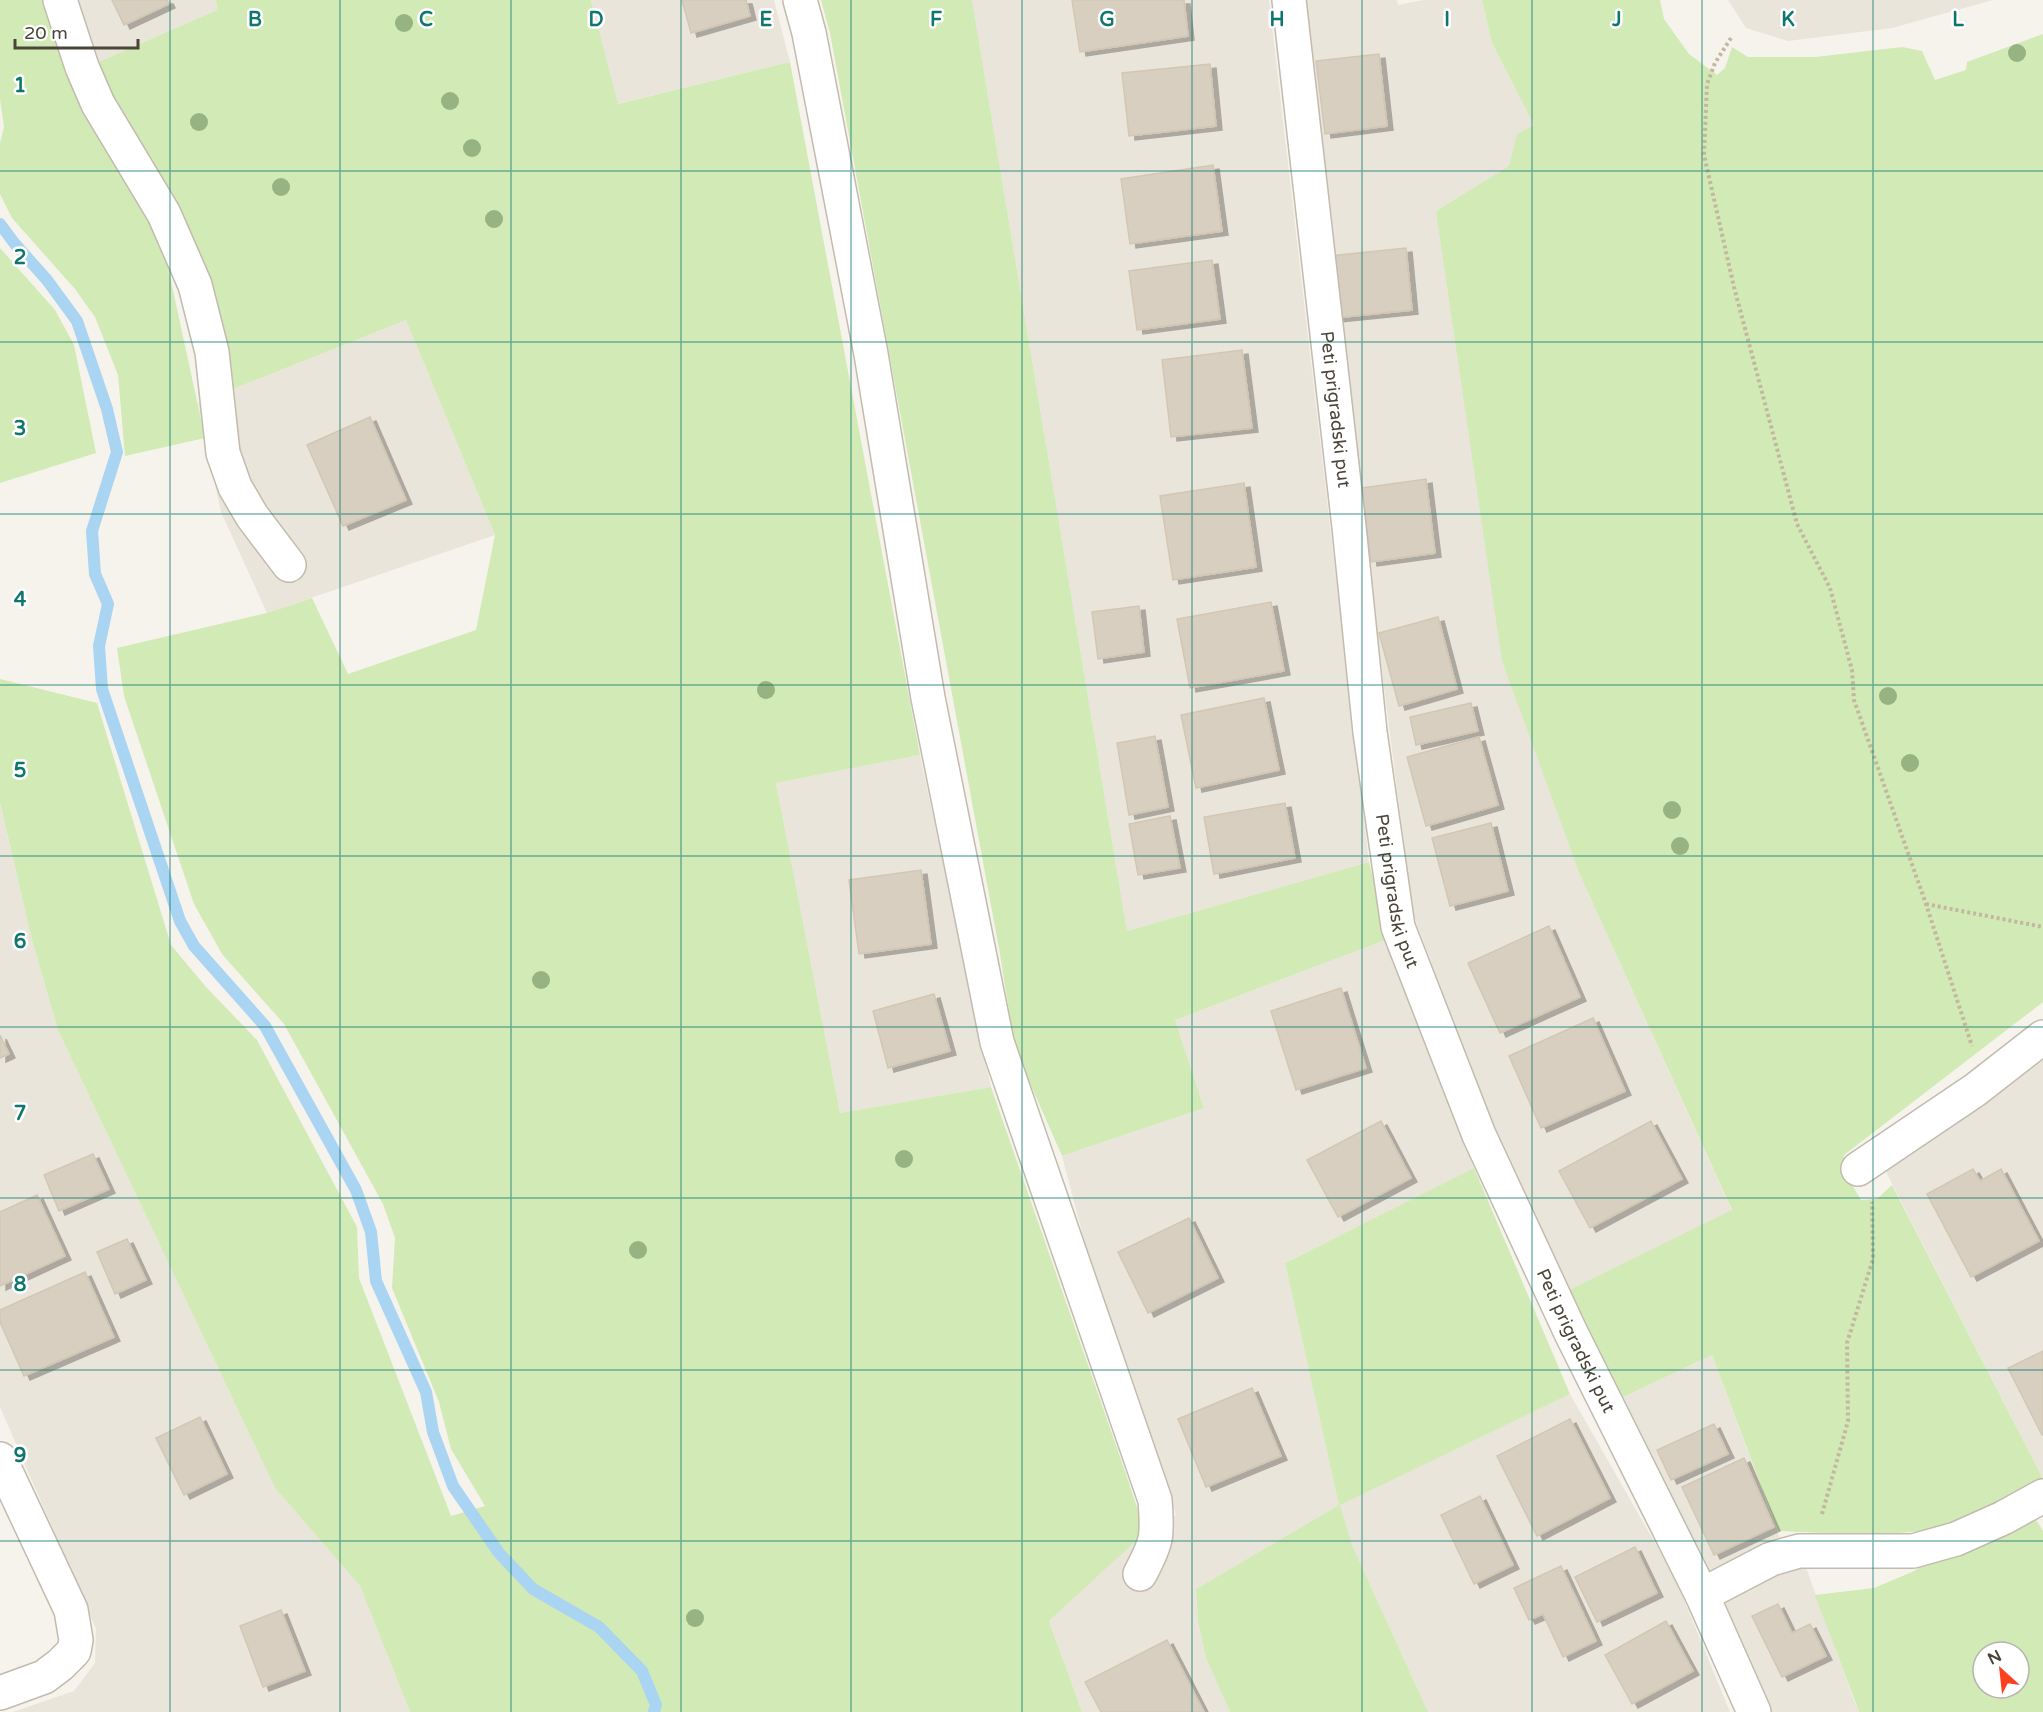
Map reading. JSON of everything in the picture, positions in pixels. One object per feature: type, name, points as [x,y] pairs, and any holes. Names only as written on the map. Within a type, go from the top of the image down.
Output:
[{"type":"street","points":[[60,0],[82,66],[99,104],[164,214],[195,285],[212,352],[223,453],[235,487],[252,516],[289,565]]},
{"type":"street","points":[[800,0],[809,33],[871,354],[928,698],[997,1042],[1155,1500],[1157,1528],[1155,1546],[1140,1574]]},
{"type":"street","name":"Peti prigradski put","points":[[1289,0],[1370,732],[1398,927],[1479,1135],[1571,1333],[1702,1595],[1754,1712]]},
{"type":"street","points":[[1858,1169],[1975,1090],[2043,1036]]},
{"type":"street","points":[[0,1459],[71,1611],[76,1640],[74,1651],[69,1658],[44,1677],[0,1693]]},
{"type":"street","points":[[1702,1595],[1772,1559],[1799,1551],[1913,1551],[1956,1539],[2004,1518],[2043,1496]]},
{"type":"path","points":[[1731,38],[1714,63],[1707,84],[1704,155],[1734,287],[1797,524],[1830,588],[1852,670],[1854,700],[1926,904],[1972,1047]]},
{"type":"path","points":[[1926,904],[2043,927]]},
{"type":"path","points":[[1799,1551],[1823,1513],[1848,1421],[1847,1343],[1873,1259],[1872,1192],[1858,1169]]},
{"type":"shaded area","points":[[75,0],[216,0],[217,10],[94,64]]},
{"type":"shaded area","points":[[591,0],[774,0],[790,62],[617,104]]},
{"type":"shaded area","points":[[972,0],[1269,0],[1369,862],[1127,931]]},
{"type":"shaded area","points":[[1300,0],[1397,0],[1398,5],[1423,0],[1482,0],[1492,43],[1534,125],[1517,134],[1510,166],[1436,211],[1580,875],[1732,1211],[1567,1291],[1491,1120],[1413,914],[1318,172]]},
{"type":"shaded area","points":[[1728,0],[1993,0],[1892,28],[1788,41],[1746,28]]},
{"type":"shaded area","points":[[406,320],[495,535],[267,613],[221,512],[198,403]]},
{"type":"shaded area","points":[[920,755],[991,1087],[840,1113],[776,783]]},
{"type":"shaded area","points":[[0,804],[31,936],[58,1030],[275,1488],[360,1586],[410,1712],[13,1712],[74,1691],[95,1663],[96,1629],[0,1407]]},
{"type":"shaded area","points":[[1388,939],[1474,1168],[1285,1263],[1339,1504],[1570,1394],[1675,1578],[1730,1712],[1428,1712],[1352,1545],[1339,1505],[1196,1589],[1198,1622],[1206,1658],[1230,1712],[1082,1712],[1049,1621],[1134,1543],[1144,1529],[1176,1515],[1089,1259],[1062,1156],[1204,1108],[1175,1020]]},
{"type":"shaded area","points":[[2043,1046],[2043,1479],[1885,1170]]},
{"type":"shaded area","points":[[1712,1355],[1782,1544],[1706,1581],[1619,1399]]},
{"type":"shaded area","points":[[1803,1559],[1859,1712],[1770,1712],[1723,1612],[1725,1594]]},
{"type":"green space","points":[[0,0],[44,0],[106,151],[161,235],[205,438],[125,456],[118,375],[95,317],[75,289],[12,218],[0,194],[0,143],[4,127],[0,99]]},
{"type":"green space","points":[[216,0],[591,0],[618,104],[790,62],[920,755],[776,783],[840,1113],[991,1087],[1126,1474],[1144,1529],[1134,1543],[1049,1621],[1082,1712],[410,1712],[360,1586],[275,1488],[58,1030],[31,936],[0,803],[0,679],[97,703],[171,945],[206,987],[257,1040],[357,1227],[359,1278],[451,1516],[485,1506],[451,1449],[439,1402],[392,1288],[395,1238],[383,1204],[284,1024],[222,954],[194,904],[124,696],[117,648],[267,613],[312,598],[348,674],[476,630],[495,535],[406,320],[228,391],[169,191],[94,64],[217,10]]},
{"type":"green space","points":[[821,0],[972,0],[1127,931],[1369,862],[1388,939],[1175,1020],[1204,1108],[1062,1156],[1015,1049],[1000,954],[830,33]]},
{"type":"green space","points":[[1482,0],[1660,0],[1664,19],[1689,54],[1717,75],[1725,68],[1732,47],[1748,57],[1815,57],[1902,47],[1922,51],[1935,80],[1966,70],[1967,62],[2043,34],[2043,1002],[1844,1155],[1843,1170],[1861,1200],[1877,1199],[1892,1185],[2043,1479],[1957,1525],[1876,1535],[1778,1531],[1712,1355],[1619,1399],[1567,1291],[1732,1210],[1580,875],[1502,661],[1436,211],[1509,166],[1517,134],[1534,125],[1492,43]]},
{"type":"green space","points":[[0,248],[55,310],[74,345],[96,453],[0,483]]},
{"type":"green space","points":[[1474,1168],[1570,1394],[1340,1505],[1352,1545],[1428,1712],[1230,1712],[1206,1658],[1198,1622],[1196,1589],[1339,1505],[1285,1263]]},
{"type":"green space","points":[[2035,1518],[2043,1531],[2043,1712],[1859,1712],[1815,1595],[1874,1588],[1912,1572],[1936,1558]]},
{"type":"building","points":[[112,0],[167,0],[169,4],[124,25]]},
{"type":"building","points":[[682,0],[746,0],[750,16],[691,33]]},
{"type":"building","points":[[1072,0],[1184,0],[1188,36],[1080,52]]},
{"type":"building","points":[[1379,54],[1387,126],[1325,134],[1316,61]]},
{"type":"building","points":[[1210,64],[1216,126],[1129,136],[1122,73]]},
{"type":"building","points":[[1213,165],[1222,231],[1130,244],[1121,179]]},
{"type":"building","points":[[1406,248],[1412,310],[1335,318],[1329,256]]},
{"type":"building","points":[[1212,260],[1220,319],[1137,330],[1129,271]]},
{"type":"building","points":[[1242,350],[1252,428],[1171,437],[1162,360]]},
{"type":"building","points":[[370,417],[406,500],[343,526],[307,445]]},
{"type":"building","points":[[1426,479],[1435,553],[1371,562],[1362,488]]},
{"type":"building","points":[[1244,483],[1256,567],[1173,580],[1160,496]]},
{"type":"building","points":[[1271,602],[1284,671],[1190,688],[1177,619]]},
{"type":"building","points":[[1139,606],[1144,652],[1098,659],[1092,612]]},
{"type":"building","points":[[1438,617],[1457,689],[1399,706],[1379,633]]},
{"type":"building","points":[[1264,698],[1279,770],[1196,788],[1181,715]]},
{"type":"building","points":[[1471,703],[1478,731],[1416,745],[1410,717]]},
{"type":"building","points":[[1155,736],[1168,807],[1129,815],[1117,743]]},
{"type":"building","points":[[1479,737],[1498,805],[1426,826],[1407,757]]},
{"type":"building","points":[[1285,803],[1295,858],[1214,874],[1204,817]]},
{"type":"building","points":[[1170,816],[1180,868],[1138,875],[1129,824]]},
{"type":"building","points":[[1491,823],[1508,891],[1450,906],[1432,838]]},
{"type":"building","points":[[921,870],[931,944],[859,954],[849,880]]},
{"type":"building","points":[[1549,926],[1580,997],[1500,1033],[1468,963]]},
{"type":"building","points":[[1341,988],[1366,1068],[1296,1090],[1271,1011]]},
{"type":"building","points":[[934,994],[950,1051],[888,1068],[873,1011]]},
{"type":"building","points":[[1593,1018],[1625,1091],[1541,1128],[1509,1056]]},
{"type":"building","points":[[0,1035],[9,1054],[0,1058]]},
{"type":"building","points":[[1381,1121],[1411,1178],[1338,1217],[1307,1160]]},
{"type":"building","points":[[1651,1121],[1682,1179],[1590,1228],[1559,1171]]},
{"type":"building","points":[[93,1154],[109,1189],[59,1211],[44,1175]]},
{"type":"building","points":[[1973,1169],[1980,1181],[2001,1169],[2039,1241],[1971,1277],[1927,1194]]},
{"type":"building","points":[[37,1195],[65,1256],[0,1286],[0,1212]]},
{"type":"building","points":[[1189,1218],[1218,1278],[1148,1313],[1118,1252]]},
{"type":"building","points":[[127,1239],[146,1280],[115,1294],[97,1252]]},
{"type":"building","points":[[85,1272],[114,1337],[24,1376],[0,1322],[0,1310]]},
{"type":"building","points":[[2043,1351],[2043,1434],[2042,1435],[2008,1368]]},
{"type":"building","points":[[1252,1388],[1281,1456],[1206,1487],[1178,1419]]},
{"type":"building","points":[[200,1417],[227,1474],[184,1495],[156,1438]]},
{"type":"building","points":[[1570,1419],[1610,1498],[1537,1536],[1497,1456]]},
{"type":"building","points":[[1714,1424],[1728,1454],[1671,1480],[1657,1450]]},
{"type":"building","points":[[1744,1458],[1774,1527],[1714,1555],[1682,1487]]},
{"type":"building","points":[[1480,1496],[1513,1565],[1474,1584],[1441,1515]]},
{"type":"building","points":[[1635,1547],[1657,1593],[1597,1622],[1575,1577]]},
{"type":"building","points":[[1561,1566],[1596,1641],[1563,1657],[1543,1614],[1529,1620],[1514,1588]]},
{"type":"building","points":[[1778,1604],[1792,1633],[1810,1624],[1826,1656],[1782,1677],[1752,1616]]},
{"type":"building","points":[[281,1610],[305,1671],[263,1687],[240,1626]]},
{"type":"building","points":[[1666,1621],[1693,1671],[1632,1704],[1605,1655]]},
{"type":"building","points":[[1167,1640],[1204,1712],[1101,1712],[1085,1682]]},
{"type":"waterway","points":[[0,224],[47,280],[77,321],[107,409],[117,452],[92,531],[95,574],[108,604],[99,646],[102,689],[180,921],[194,946],[265,1026],[356,1190],[371,1232],[376,1281],[426,1392],[433,1432],[453,1486],[499,1553],[533,1589],[599,1627],[642,1671],[656,1705],[654,1712]]}]
